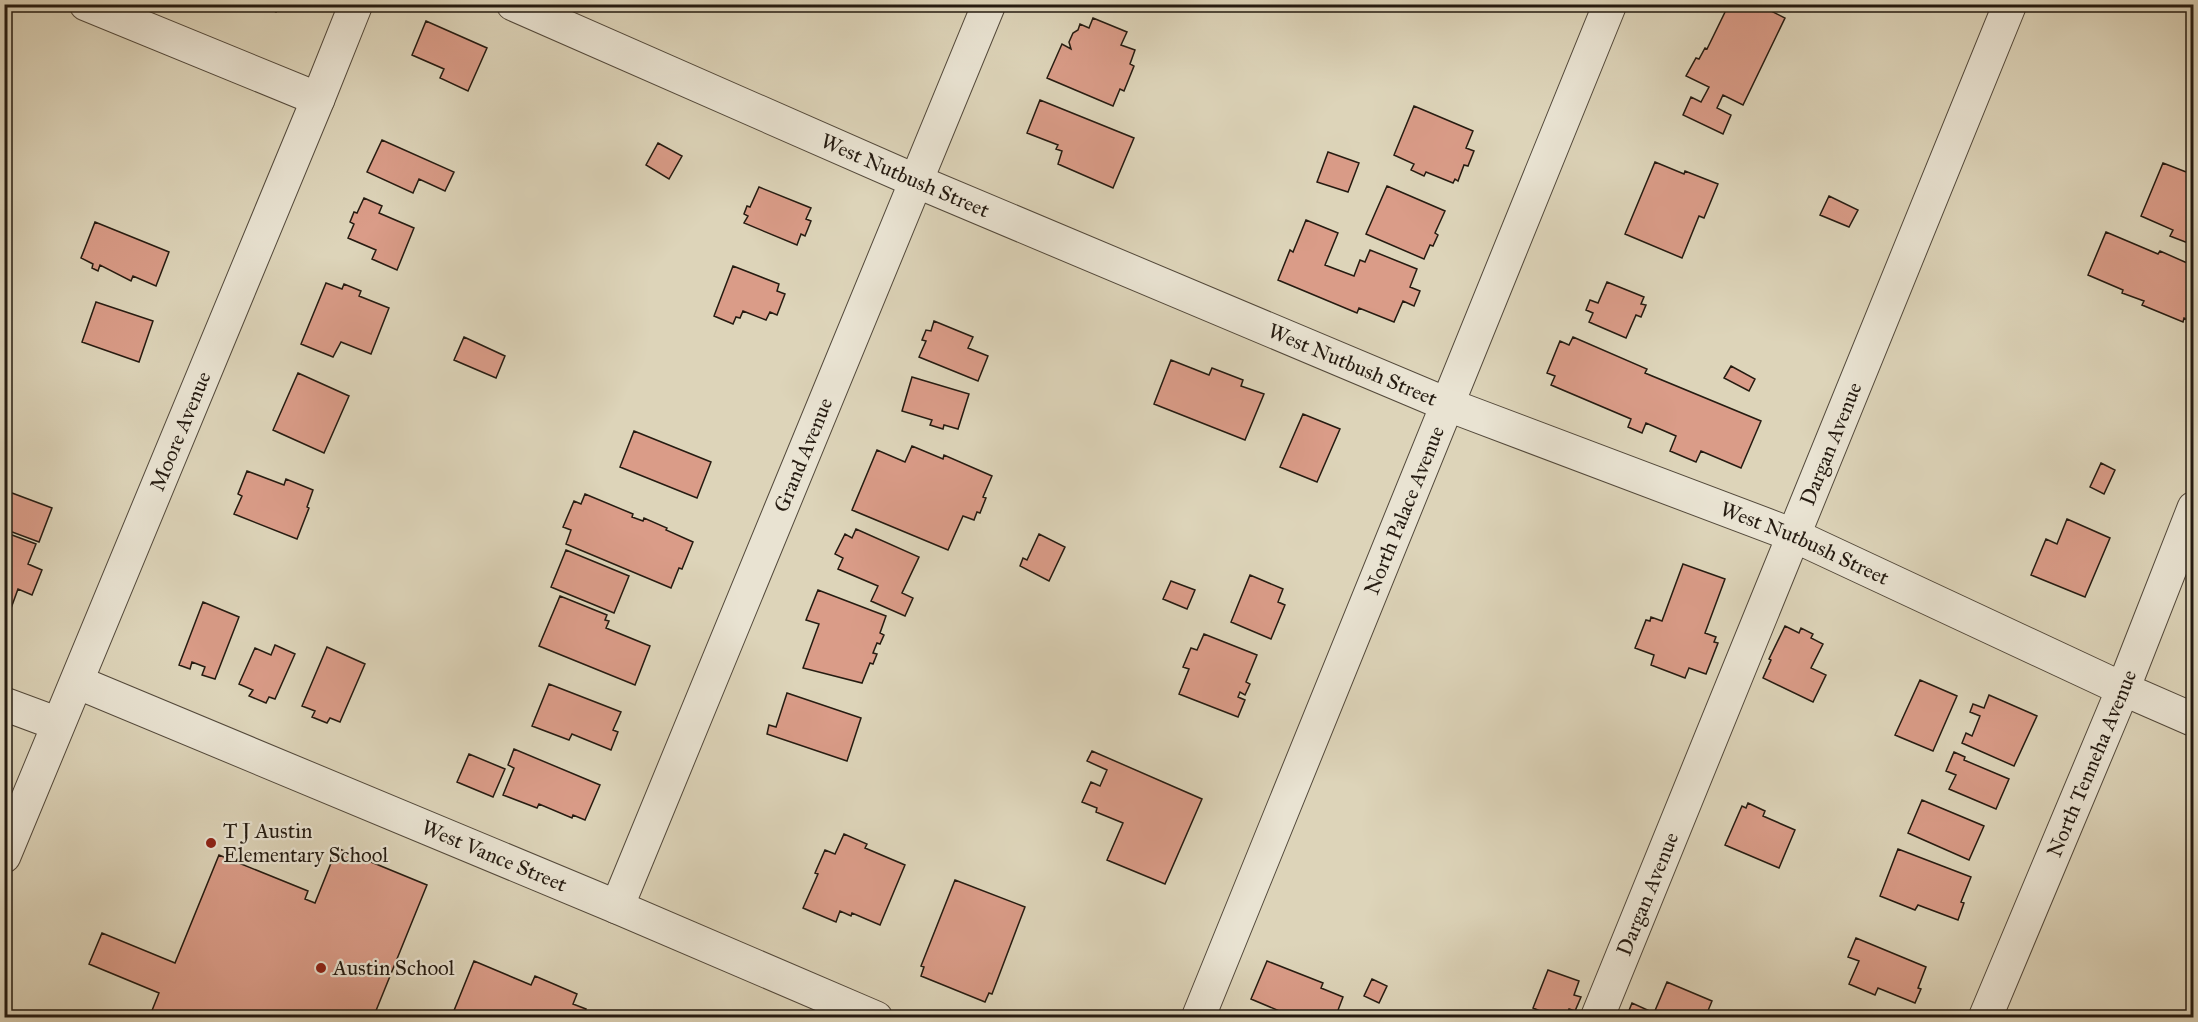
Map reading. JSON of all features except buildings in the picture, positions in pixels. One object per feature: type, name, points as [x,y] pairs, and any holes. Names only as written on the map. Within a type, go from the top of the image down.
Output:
[{"type":"street","points":[[86,4],[318,99]]},
{"type":"street","name":"Moore Avenue","points":[[4,856],[356,4]]},
{"type":"street","name":"West Nutbush Street","points":[[513,4],[916,181],[1446,404],[1792,535],[2193,720]]},
{"type":"street","name":"Grand Avenue","points":[[617,907],[989,4]]},
{"type":"street","name":"North Palace Avenue","points":[[1198,1017],[1610,4]]},
{"type":"street","name":"Dargan Avenue","points":[[1598,1017],[1792,535],[2010,4]]},
{"type":"street","name":"North Tenneha Avenue","points":[[1985,1017],[2123,689],[2193,508]]},
{"type":"street","name":"West Vance Street","points":[[77,682],[876,1017]]},
{"type":"street","points":[[4,704],[58,724]]},
{"type":"place","name":"T J Austin Elementary School","points":[[211,843]]},
{"type":"place","name":"Austin School","points":[[321,968]]}]
